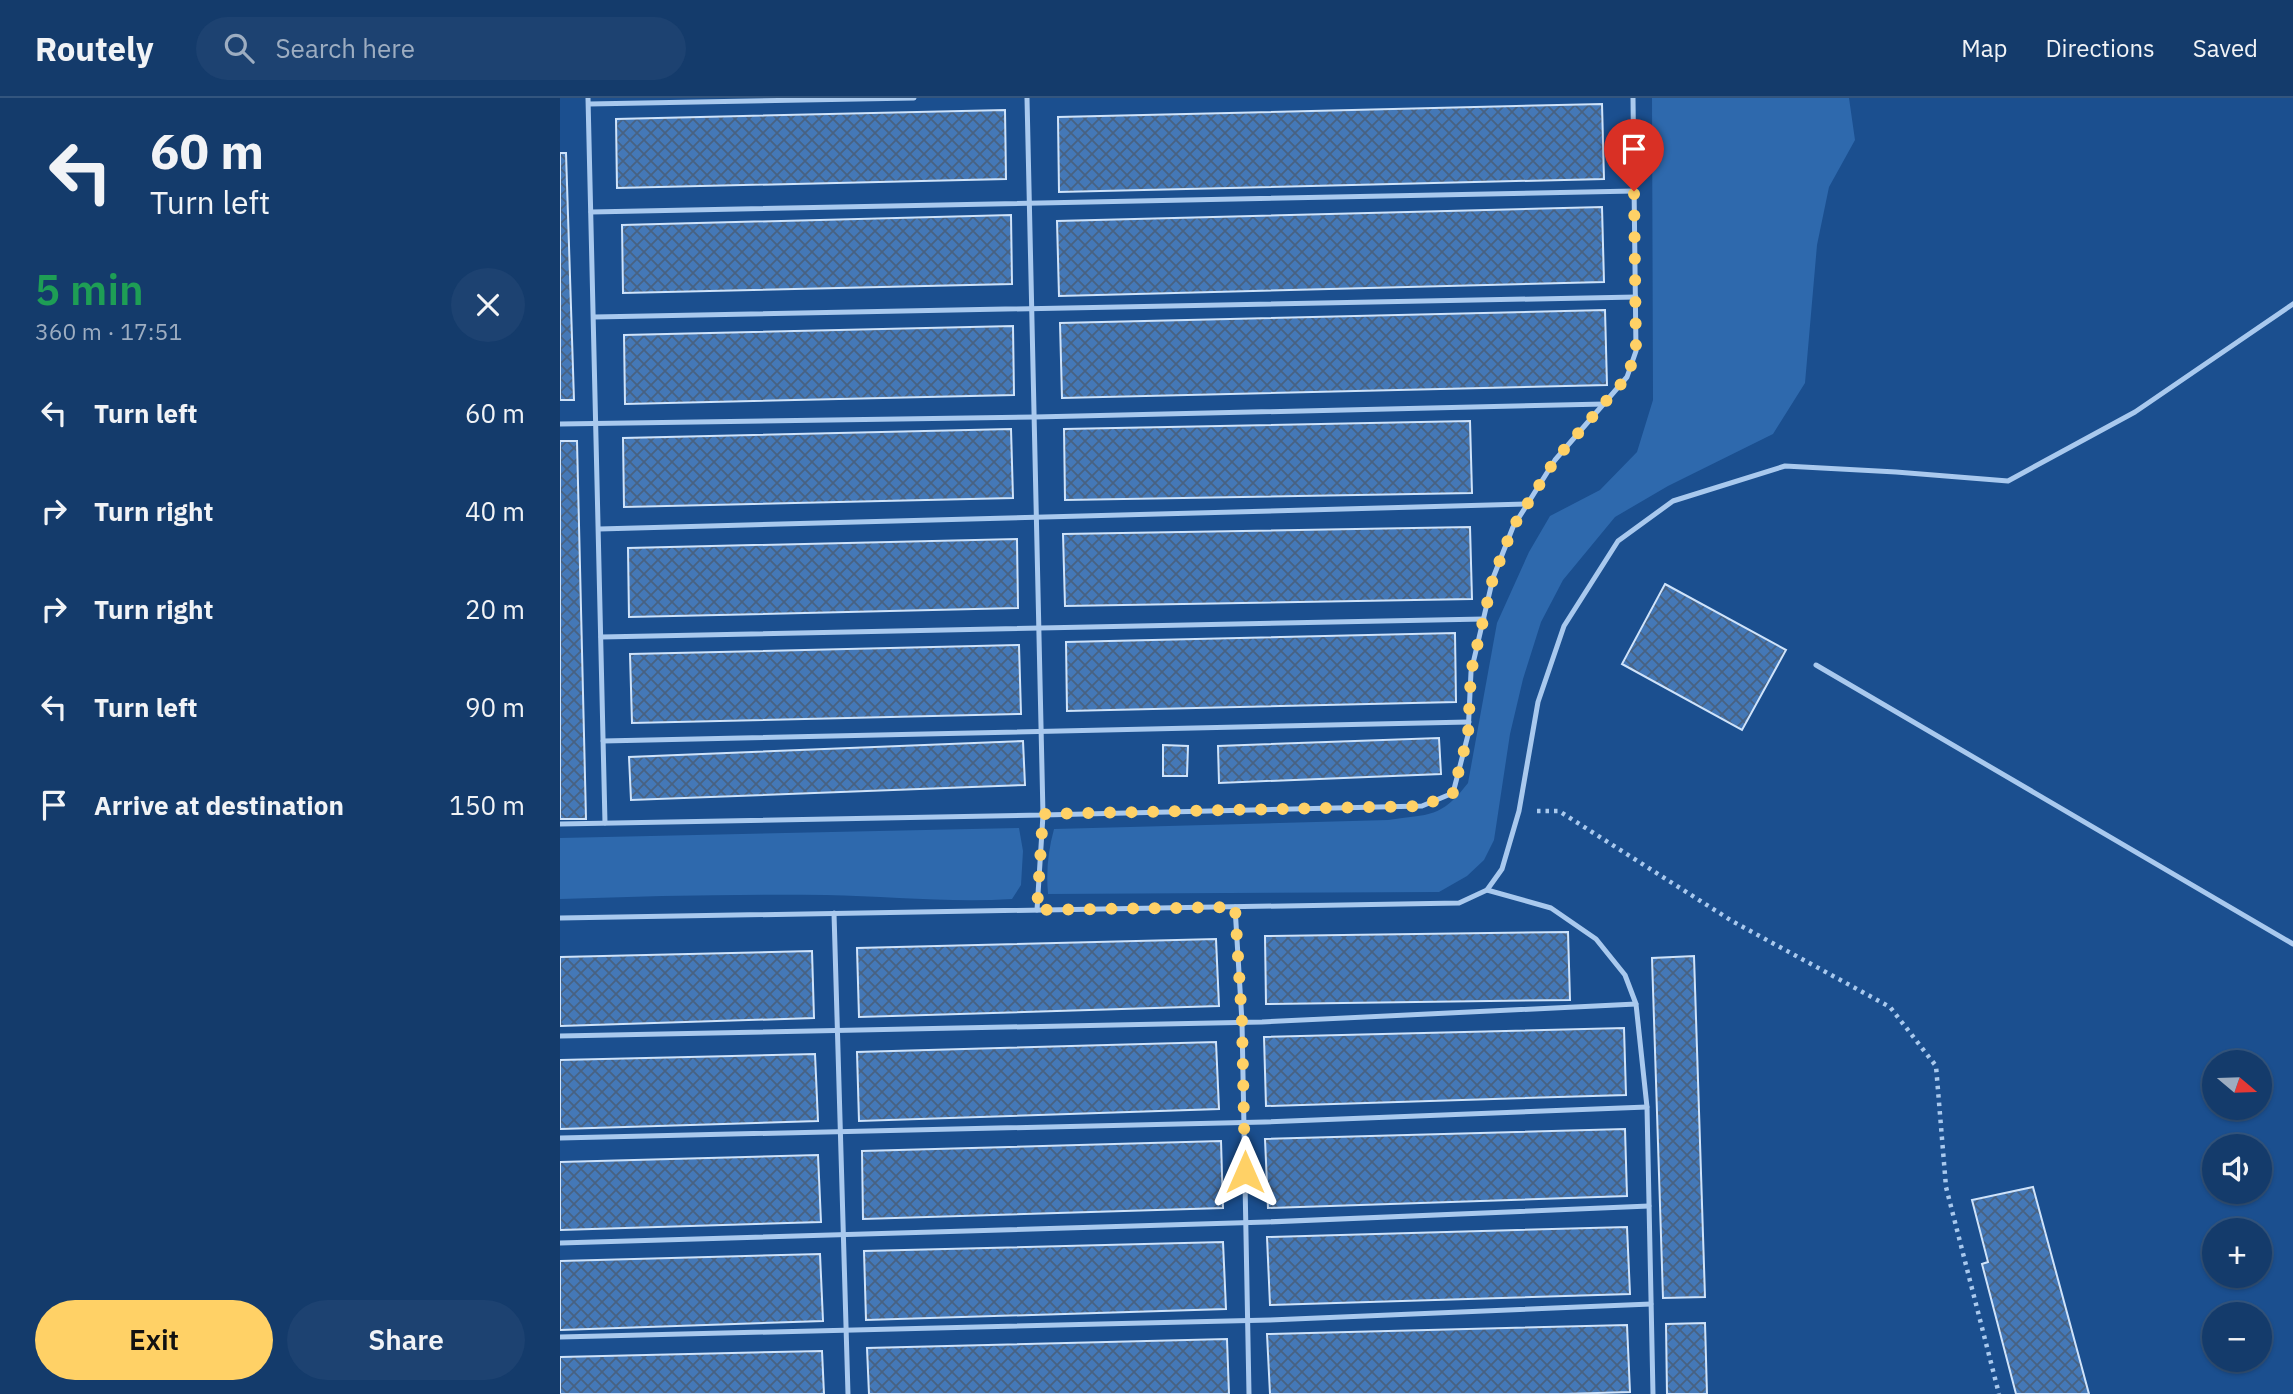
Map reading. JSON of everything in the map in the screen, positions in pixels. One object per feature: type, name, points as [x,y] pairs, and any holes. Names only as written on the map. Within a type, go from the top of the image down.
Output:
[{"type":"lane","points":[[605,823],[589,101],[914,98]]},
{"type":"lane","points":[[1027,98],[1042,730],[1043,814],[1037,910]]},
{"type":"lane","points":[[560,824],[1422,806],[1453,793],[1468,735],[1471,672],[1493,578],[1513,527],[1555,460],[1627,377],[1636,351],[1633,98]]},
{"type":"lane","points":[[591,212],[1634,191]]},
{"type":"lane","points":[[594,317],[1636,297]]},
{"type":"lane","points":[[560,918],[1459,903],[1487,890],[1502,869],[1518,811],[1538,702],[1564,626],[1618,541],[1673,501],[1785,466],[2008,481],[2135,412],[2293,304]]},
{"type":"lane","points":[[560,424],[1605,404]]},
{"type":"lane","points":[[599,529],[1528,504]]},
{"type":"lane","points":[[601,637],[1484,619]]},
{"type":"lane","points":[[1816,665],[2293,944]]},
{"type":"lane","points":[[603,741],[1469,722]]},
{"type":"lane","points":[[1487,890],[1551,908],[1596,939],[1625,975],[1636,1004],[1647,1108],[1653,1394]]},
{"type":"lane","points":[[1235,907],[1245,1122],[1249,1394]]},
{"type":"lane","points":[[834,913],[848,1394]]},
{"type":"lane","points":[[560,1036],[1242,1022],[1636,1004]]},
{"type":"lane","points":[[560,1138],[1245,1122],[1647,1108]]},
{"type":"lane","points":[[560,1243],[1245,1223],[1649,1206]]},
{"type":"lane","points":[[560,1337],[1247,1321],[1651,1304]]},
{"type":"path","points":[[1518,811],[1559,811],[1732,921],[1890,1007],[1936,1066],[1945,1187],[1999,1394]]},
{"type":"shaded area","points":[[1652,98],[1849,98],[1855,140],[1829,187],[1817,245],[1805,383],[1773,434],[1668,486],[1615,517],[1563,580],[1541,622],[1523,679],[1510,734],[1494,840],[1484,860],[1467,876],[1439,892],[1048,894],[1048,861],[1054,829],[1388,820],[1414,817],[1442,809],[1468,783],[1497,623],[1529,552],[1550,516],[1600,490],[1637,452],[1653,400]]},
{"type":"shaded area","points":[[1019,828],[1023,851],[1021,885],[1012,899],[942,900],[793,895],[560,899],[560,838]]},
{"type":"building","points":[[1602,104],[1604,179],[1059,192],[1058,117]]},
{"type":"building","points":[[1005,110],[1006,179],[617,188],[616,119]]},
{"type":"building","points":[[560,153],[566,153],[574,400],[560,400]]},
{"type":"building","points":[[1602,207],[1604,282],[1059,296],[1057,221]]},
{"type":"building","points":[[1011,215],[1012,284],[623,293],[622,225]]},
{"type":"building","points":[[1605,310],[1607,385],[1062,398],[1060,323]]},
{"type":"building","points":[[1013,326],[1014,395],[625,404],[624,335]]},
{"type":"building","points":[[1470,421],[1472,493],[1065,500],[1064,429]]},
{"type":"building","points":[[1011,429],[1013,498],[624,507],[623,438]]},
{"type":"building","points":[[560,441],[577,441],[586,819],[560,819]]},
{"type":"building","points":[[1470,527],[1472,599],[1065,606],[1063,534]]},
{"type":"building","points":[[1017,539],[1018,608],[629,617],[628,548]]},
{"type":"building","points":[[1665,584],[1786,650],[1742,730],[1622,664]]},
{"type":"building","points":[[1455,633],[1456,702],[1067,711],[1066,642]]},
{"type":"building","points":[[1019,645],[1021,714],[632,723],[630,654]]},
{"type":"building","points":[[1439,738],[1441,774],[1219,783],[1218,746]]},
{"type":"building","points":[[1023,741],[1025,785],[631,800],[629,757]]},
{"type":"building","points":[[1163,745],[1188,746],[1187,776],[1163,776]]},
{"type":"building","points":[[1568,932],[1570,1000],[1266,1004],[1265,936]]},
{"type":"building","points":[[1216,939],[1219,1006],[859,1017],[857,948]]},
{"type":"building","points":[[812,951],[814,1018],[560,1026],[560,957]]},
{"type":"building","points":[[1694,956],[1705,1297],[1663,1298],[1652,958]]},
{"type":"building","points":[[1624,1028],[1626,1095],[1266,1106],[1264,1037]]},
{"type":"building","points":[[1216,1042],[1219,1109],[859,1121],[857,1052]]},
{"type":"building","points":[[815,1054],[818,1121],[560,1129],[560,1060]]},
{"type":"building","points":[[1625,1129],[1627,1196],[1268,1208],[1265,1139]]},
{"type":"building","points":[[1221,1141],[1223,1208],[863,1219],[862,1151]]},
{"type":"building","points":[[818,1155],[821,1222],[560,1230],[560,1162]]},
{"type":"building","points":[[2033,1187],[2089,1394],[2016,1394],[1982,1264],[1988,1262],[1972,1200]]},
{"type":"building","points":[[1627,1227],[1630,1294],[1270,1305],[1267,1237]]},
{"type":"building","points":[[1223,1242],[1226,1309],[866,1320],[864,1251]]},
{"type":"building","points":[[820,1254],[823,1321],[560,1330],[560,1261]]},
{"type":"building","points":[[1705,1323],[1707,1394],[1667,1394],[1666,1324]]},
{"type":"building","points":[[1627,1325],[1630,1392],[1270,1394],[1267,1334]]},
{"type":"building","points":[[1227,1339],[1229,1394],[869,1394],[867,1348]]},
{"type":"building","points":[[822,1351],[824,1394],[560,1394],[560,1357]]},
{"type":"route","points":[[1245,1172],[1242,1022],[1235,907],[1037,910],[1043,814],[1422,806],[1453,793],[1468,735],[1471,672],[1493,578],[1513,527],[1555,460],[1627,377],[1636,351],[1634,191]]}]
